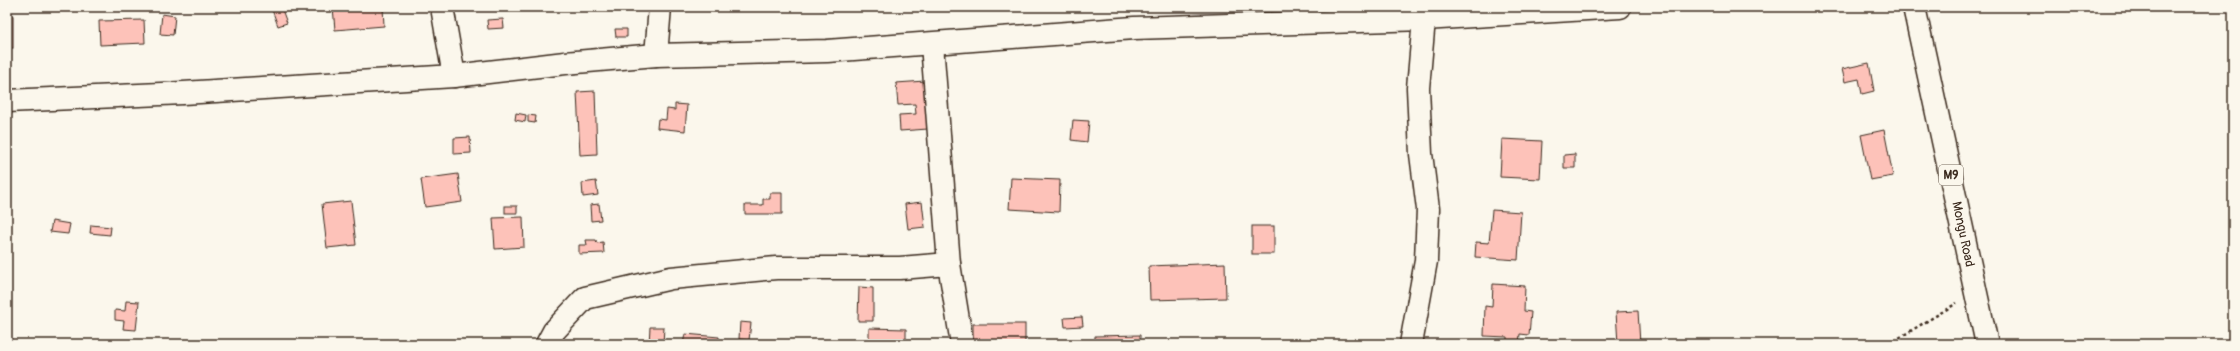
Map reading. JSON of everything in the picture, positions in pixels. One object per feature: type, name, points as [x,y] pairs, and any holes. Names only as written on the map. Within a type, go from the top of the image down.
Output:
[{"type":"street","points":[[442,7],[454,76]]},
{"type":"street","points":[[656,55],[660,7]]},
{"type":"street","points":[[7,100],[183,93],[454,76],[565,63],[656,55],[827,51],[1134,28],[1424,19],[1620,7]]},
{"type":"street","name":"Mongu Road","points":[[1914,7],[1987,344]]},
{"type":"street","points":[[1411,344],[1426,261],[1428,209],[1421,154],[1418,88],[1424,19]]},
{"type":"street","points":[[932,44],[949,264],[962,344]]},
{"type":"street","points":[[547,344],[554,331],[585,298],[671,278],[776,268],[900,268],[949,264]]},
{"type":"path","points":[[1888,344],[1976,292]]},
{"type":"building","points":[[218,7],[257,7],[218,9]]},
{"type":"building","points":[[271,7],[281,7],[287,23],[278,26]]},
{"type":"building","points":[[333,7],[383,7],[384,26],[335,30]]},
{"type":"building","points":[[162,14],[175,16],[173,35],[160,34]]},
{"type":"building","points":[[7,16],[13,16],[13,48],[7,48]]},
{"type":"building","points":[[503,19],[504,28],[488,29],[487,20]]},
{"type":"building","points":[[144,20],[145,43],[100,45],[99,21]]},
{"type":"building","points":[[615,29],[627,29],[627,37],[616,37]]},
{"type":"building","points":[[1869,63],[1874,91],[1862,94],[1859,79],[1845,82],[1842,69]]},
{"type":"building","points":[[925,81],[928,129],[900,131],[899,115],[916,114],[915,104],[898,105],[896,83]]},
{"type":"building","points":[[595,91],[597,154],[580,155],[577,92]]},
{"type":"building","points":[[675,104],[687,105],[685,131],[657,128],[658,119],[666,120],[667,109],[675,110]]},
{"type":"building","points":[[516,113],[526,115],[525,122],[515,120]]},
{"type":"building","points":[[528,115],[536,116],[535,123],[528,122]]},
{"type":"building","points":[[1073,120],[1089,121],[1087,142],[1071,140]]},
{"type":"building","points":[[1884,130],[1893,176],[1870,180],[1861,135]]},
{"type":"building","points":[[470,137],[471,153],[454,154],[454,138]]},
{"type":"building","points":[[1502,139],[1542,141],[1540,179],[1500,177]]},
{"type":"building","points":[[1575,154],[1575,168],[1564,168],[1564,155]]},
{"type":"building","points":[[458,174],[462,202],[425,207],[421,179]]},
{"type":"building","points":[[1011,178],[1060,180],[1059,212],[1009,209]]},
{"type":"building","points":[[596,181],[598,195],[583,197],[582,183]]},
{"type":"building","points":[[770,193],[782,193],[782,214],[745,214],[745,205],[763,205],[763,199],[770,199]]},
{"type":"building","points":[[351,201],[356,245],[327,248],[322,204]]},
{"type":"building","points":[[922,202],[925,227],[908,229],[905,204]]},
{"type":"building","points":[[599,204],[601,220],[591,221],[590,205]]},
{"type":"building","points":[[505,206],[517,206],[517,213],[505,213]]},
{"type":"building","points":[[1492,210],[1521,212],[1518,260],[1475,257],[1476,242],[1489,243]]},
{"type":"building","points":[[523,217],[524,247],[495,249],[493,218]]},
{"type":"building","points":[[52,221],[70,224],[68,234],[50,232]]},
{"type":"building","points":[[91,225],[111,227],[110,235],[90,233]]},
{"type":"building","points":[[1252,226],[1274,226],[1274,254],[1252,254]]},
{"type":"building","points":[[586,240],[596,240],[597,243],[603,242],[604,253],[579,254],[579,245],[587,245]]},
{"type":"building","points":[[1225,263],[1226,298],[1150,300],[1149,266]]},
{"type":"building","points":[[1493,284],[1525,286],[1524,311],[1531,312],[1529,335],[1520,334],[1519,344],[1507,344],[1507,337],[1484,336],[1485,306],[1492,307]]},
{"type":"building","points":[[859,287],[873,288],[873,321],[858,321]]},
{"type":"building","points":[[126,301],[139,302],[136,330],[123,329],[124,321],[115,320],[115,310],[125,311]]},
{"type":"building","points":[[1638,311],[1640,344],[1618,344],[1616,312]]},
{"type":"building","points":[[1082,317],[1083,326],[1065,327],[1064,318]]},
{"type":"building","points":[[740,322],[751,323],[749,340],[739,339]]},
{"type":"building","points":[[973,324],[1025,324],[1025,344],[973,344]]},
{"type":"building","points":[[650,327],[664,327],[663,344],[649,344]]},
{"type":"building","points":[[869,328],[906,329],[906,344],[869,344]]},
{"type":"building","points":[[685,334],[719,337],[719,344],[683,344]]},
{"type":"building","points":[[1140,335],[1140,344],[1095,344],[1095,336]]},
{"type":"building","points":[[1299,340],[1299,344],[1279,344],[1280,341]]},
{"type":"building","points":[[754,341],[800,344],[753,344]]}]
